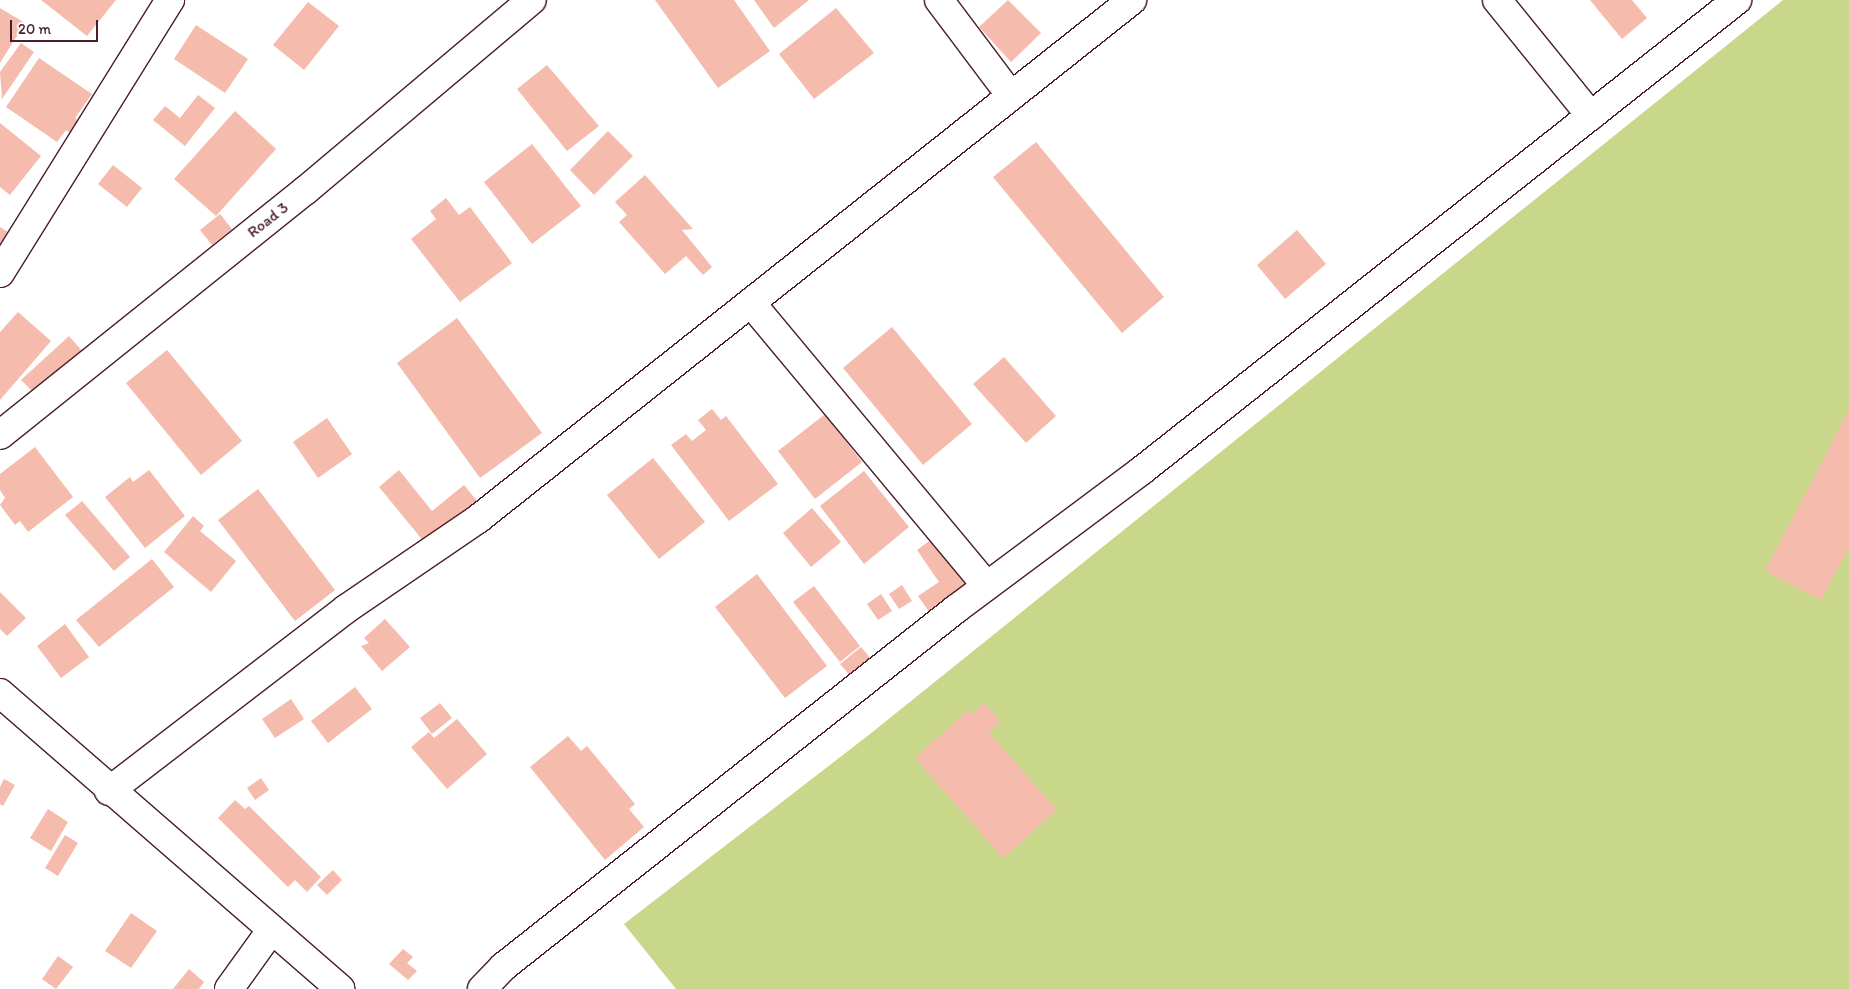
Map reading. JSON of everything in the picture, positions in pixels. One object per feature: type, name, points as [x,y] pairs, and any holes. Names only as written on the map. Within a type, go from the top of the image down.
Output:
[{"type":"street","points":[[0,273],[170,0]]},
{"type":"street","name":"Road 3","points":[[0,435],[306,190],[532,0]]},
{"type":"street","points":[[938,0],[1011,96]]},
{"type":"street","points":[[108,790],[346,609],[478,519],[1132,0]]},
{"type":"street","points":[[1497,0],[1591,116]]},
{"type":"street","points":[[482,989],[503,967],[987,586],[1157,458],[1737,0]]},
{"type":"street","points":[[751,303],[987,586]]},
{"type":"street","points":[[0,693],[270,932],[340,989]]},
{"type":"street","points":[[229,989],[270,932]]},
{"type":"green space","points":[[1783,0],[1849,0],[1849,989],[676,989],[624,924],[870,734]]},
{"type":"building","points":[[41,0],[116,0],[87,36]]},
{"type":"building","points":[[655,0],[734,0],[770,51],[718,88]]},
{"type":"building","points":[[754,0],[809,0],[774,28]]},
{"type":"building","points":[[1008,0],[1041,33],[1011,62],[979,27]]},
{"type":"building","points":[[1590,0],[1632,0],[1647,18],[1622,39]]},
{"type":"building","points":[[308,2],[339,26],[304,70],[273,45]]},
{"type":"building","points":[[0,8],[25,23],[0,63]]},
{"type":"building","points":[[836,8],[874,53],[814,99],[779,54]]},
{"type":"building","points":[[196,25],[248,59],[225,93],[174,59]]},
{"type":"building","points":[[21,43],[34,52],[2,99],[0,72]]},
{"type":"building","points":[[39,58],[92,94],[75,118],[84,125],[76,137],[66,130],[57,142],[6,107]]},
{"type":"building","points":[[547,65],[599,126],[567,151],[517,89]]},
{"type":"building","points":[[198,95],[215,108],[185,146],[153,120],[165,106],[180,118]]},
{"type":"building","points":[[235,111],[276,149],[216,216],[174,179]]},
{"type":"building","points":[[0,123],[41,156],[10,195],[0,187]]},
{"type":"building","points":[[608,131],[633,156],[594,195],[570,170]]},
{"type":"building","points":[[1036,142],[1164,297],[1122,333],[993,177]]},
{"type":"building","points":[[532,144],[581,206],[532,244],[484,182]]},
{"type":"building","points":[[113,165],[142,188],[127,207],[98,184]]},
{"type":"building","points":[[645,175],[693,229],[682,230],[712,267],[703,275],[686,256],[665,274],[619,222],[627,215],[615,202]]},
{"type":"building","points":[[446,198],[459,215],[470,207],[512,263],[460,302],[411,239],[436,219],[430,211]]},
{"type":"building","points":[[220,214],[232,229],[212,245],[200,230]]},
{"type":"building","points":[[0,227],[8,232],[0,244]]},
{"type":"building","points":[[1297,230],[1326,264],[1285,299],[1257,265]]},
{"type":"building","points":[[18,312],[51,341],[0,400],[0,332]]},
{"type":"building","points":[[457,318],[542,433],[480,478],[397,363]]},
{"type":"building","points":[[892,327],[972,424],[923,465],[843,368]]},
{"type":"building","points":[[69,336],[83,352],[37,396],[21,380]]},
{"type":"building","points":[[167,350],[242,441],[201,475],[126,383]]},
{"type":"building","points":[[1004,357],[1056,416],[1026,443],[973,384]]},
{"type":"building","points":[[712,409],[721,420],[726,416],[778,484],[729,521],[671,445],[686,434],[692,441],[706,430],[698,420]]},
{"type":"building","points":[[1849,410],[1849,547],[1821,600],[1765,571]]},
{"type":"building","points":[[825,414],[862,462],[815,499],[778,451]]},
{"type":"building","points":[[327,418],[352,454],[318,478],[293,442]]},
{"type":"building","points":[[35,447],[73,497],[28,532],[20,521],[15,525],[0,505],[5,498],[0,490],[0,474]]},
{"type":"building","points":[[653,458],[705,522],[659,559],[607,495]]},
{"type":"building","points":[[149,470],[185,516],[145,548],[105,497],[130,477],[133,482]]},
{"type":"building","points":[[399,470],[432,511],[464,485],[477,501],[425,543],[379,487]]},
{"type":"building","points":[[864,471],[909,527],[864,564],[820,506]]},
{"type":"building","points":[[258,489],[335,590],[295,621],[218,520]]},
{"type":"building","points":[[82,501],[130,557],[114,571],[65,515]]},
{"type":"building","points":[[812,508],[841,542],[811,567],[783,533]]},
{"type":"building","points":[[193,516],[204,526],[200,531],[236,561],[211,592],[164,552]]},
{"type":"building","points":[[936,536],[970,586],[930,613],[918,596],[939,582],[917,550]]},
{"type":"building","points":[[152,559],[174,587],[99,647],[76,620]]},
{"type":"building","points":[[757,574],[827,666],[785,698],[715,607]]},
{"type":"building","points":[[902,585],[912,601],[899,609],[889,594]]},
{"type":"building","points":[[814,586],[860,646],[840,662],[793,602]]},
{"type":"building","points":[[0,592],[26,618],[7,636],[0,629]]},
{"type":"building","points":[[881,594],[892,611],[878,620],[867,604]]},
{"type":"building","points":[[385,619],[410,647],[382,671],[361,646],[369,643],[364,638]]},
{"type":"building","points":[[65,624],[89,657],[61,678],[37,646]]},
{"type":"building","points":[[861,647],[876,665],[855,681],[840,664]]},
{"type":"building","points":[[355,687],[372,709],[328,743],[311,721]]},
{"type":"building","points":[[291,699],[304,719],[275,738],[262,719]]},
{"type":"building","points":[[440,703],[452,718],[432,734],[420,718]]},
{"type":"building","points":[[984,703],[1001,721],[989,733],[1057,810],[1003,858],[915,758],[968,710],[972,715]]},
{"type":"building","points":[[457,719],[487,754],[447,789],[411,747],[429,732],[434,738]]},
{"type":"building","points":[[568,736],[581,751],[587,746],[635,804],[629,809],[644,827],[605,860],[530,767]]},
{"type":"building","points":[[261,778],[269,790],[255,800],[247,788]]},
{"type":"building","points":[[4,779],[15,785],[3,806],[0,804],[0,787]]},
{"type":"building","points":[[235,800],[245,809],[249,806],[321,877],[307,892],[295,880],[288,887],[218,818]]},
{"type":"building","points":[[48,809],[68,822],[51,851],[30,838]]},
{"type":"building","points":[[65,835],[78,843],[58,876],[45,868]]},
{"type":"building","points":[[333,870],[342,880],[327,895],[317,885]]},
{"type":"building","points":[[131,913],[157,931],[131,968],[105,951]]},
{"type":"building","points":[[403,949],[413,957],[407,963],[417,971],[408,980],[389,964]]},
{"type":"building","points":[[58,956],[73,967],[56,989],[42,979]]},
{"type":"building","points":[[189,969],[204,982],[199,989],[173,989]]}]
